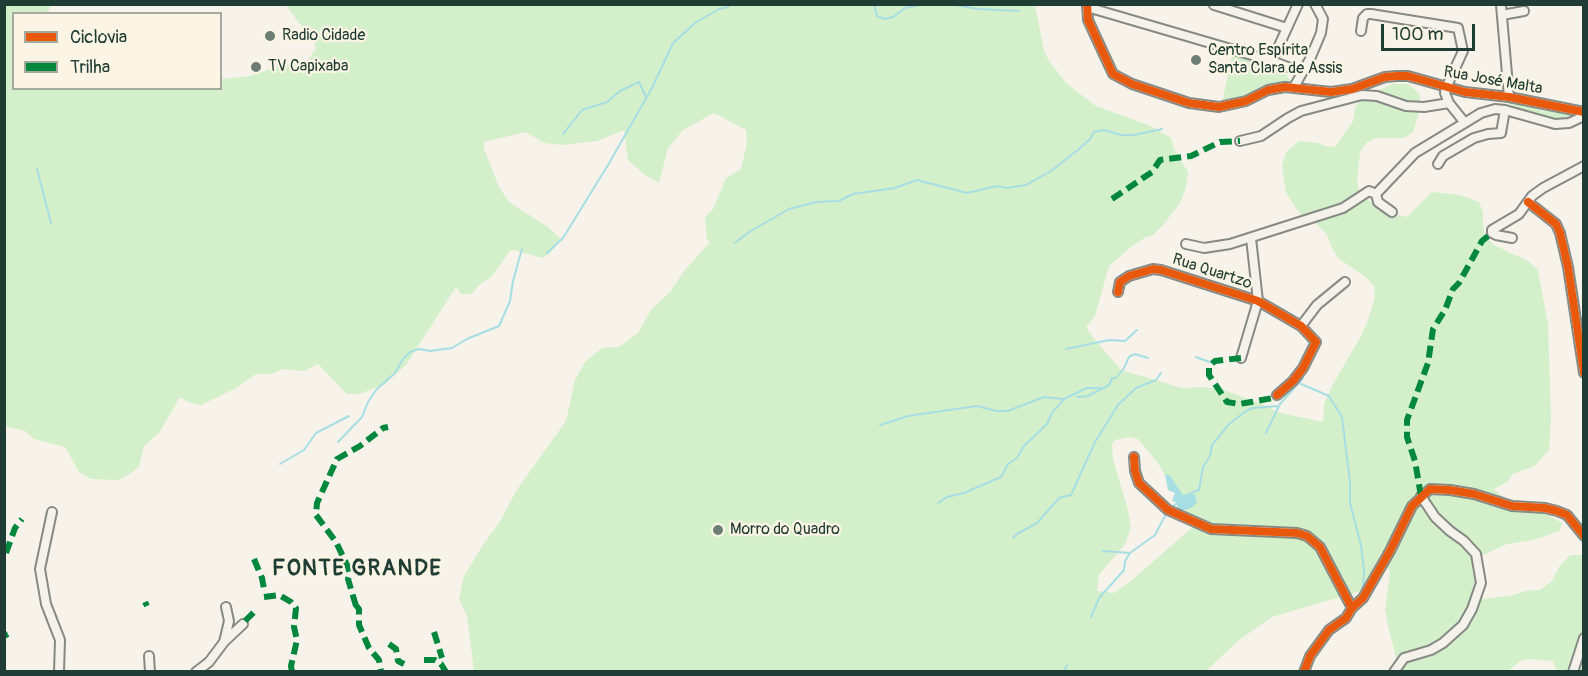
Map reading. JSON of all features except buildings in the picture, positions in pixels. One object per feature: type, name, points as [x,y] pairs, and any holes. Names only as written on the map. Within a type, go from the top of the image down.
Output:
[{"type":"street","points":[[1272,61],[1298,4]]},
{"type":"street","points":[[1294,87],[1310,58],[1323,26],[1323,19],[1316,4]]},
{"type":"street","points":[[1214,5],[1287,28]]},
{"type":"street","points":[[1501,5],[1509,97]]},
{"type":"street","points":[[1087,6],[1272,61],[1301,72]]},
{"type":"street","name":"Rua José Malta","points":[[1087,6],[1088,20],[1113,74],[1132,84],[1189,104],[1219,107],[1246,101],[1268,90],[1294,87],[1331,92],[1352,89],[1385,77],[1408,76],[1446,88],[1509,97],[1584,115]]},
{"type":"street","points":[[1502,15],[1524,11]]},
{"type":"street","points":[[1361,32],[1363,18],[1371,14],[1458,28],[1463,51],[1446,88]]},
{"type":"street","name":"Rua José Malta","points":[[1446,88],[1449,103],[1465,123]]},
{"type":"street","name":"Rua José Malta","points":[[1240,141],[1261,136],[1301,111],[1362,95],[1377,96],[1406,106],[1424,107],[1449,103]]},
{"type":"street","name":"Rua José Malta","points":[[1376,194],[1415,153],[1481,113],[1495,109],[1505,110],[1555,124],[1569,123],[1584,115]]},
{"type":"street","points":[[1438,164],[1443,156],[1474,138],[1501,133],[1505,110]]},
{"type":"street","points":[[1512,238],[1496,235],[1492,233],[1492,230],[1519,214],[1532,196],[1543,188],[1584,166]]},
{"type":"street","points":[[1186,244],[1204,248],[1251,238],[1342,208],[1370,191],[1376,194],[1378,202],[1392,212]]},
{"type":"street","points":[[1528,202],[1556,224],[1560,233],[1568,267],[1584,373]]},
{"type":"street","points":[[1241,358],[1258,301],[1251,238]]},
{"type":"street","name":"Rua Quartzo","points":[[1118,292],[1120,282],[1129,276],[1153,269],[1161,270],[1258,301],[1301,326]]},
{"type":"street","points":[[1277,395],[1293,381],[1303,368],[1316,342],[1301,326],[1317,304],[1345,282]]},
{"type":"street","points":[[1134,457],[1139,483],[1168,510],[1211,529],[1297,533],[1307,536],[1320,547],[1352,608]]},
{"type":"street","points":[[1304,672],[1310,656],[1329,630],[1346,618],[1352,608],[1363,598],[1412,506],[1430,489],[1450,489],[1512,506],[1557,511],[1567,515],[1584,536]]},
{"type":"street","points":[[1394,672],[1404,658],[1431,650],[1443,643],[1463,625],[1472,609],[1481,583],[1476,554],[1435,517],[1420,496]]},
{"type":"street","points":[[52,512],[40,569],[46,604],[60,640],[59,672]]},
{"type":"street","points":[[226,607],[229,621],[227,643]]},
{"type":"street","points":[[196,672],[209,662],[243,624]]},
{"type":"street","points":[[1574,672],[1584,638]]},
{"type":"street","points":[[149,656],[150,672]]},
{"type":"green space","points":[[4,5],[52,5],[48,12],[12,12],[12,90],[222,90],[222,79],[250,76],[282,65],[306,63],[316,48],[313,37],[286,5],[1035,5],[1044,51],[1067,84],[1096,106],[1151,126],[1171,138],[1174,149],[1188,172],[1186,187],[1180,203],[1163,225],[1153,235],[1131,247],[1109,266],[1095,316],[1086,327],[1121,370],[1182,388],[1202,387],[1224,390],[1277,412],[1323,422],[1324,404],[1361,336],[1375,297],[1374,286],[1367,278],[1339,259],[1326,233],[1314,222],[1300,214],[1286,193],[1282,166],[1286,152],[1299,141],[1318,143],[1328,147],[1336,146],[1353,121],[1355,108],[1361,98],[1393,84],[1408,84],[1419,93],[1421,106],[1413,132],[1404,138],[1376,138],[1367,142],[1360,152],[1357,181],[1359,190],[1366,199],[1390,213],[1407,217],[1432,192],[1460,195],[1479,202],[1483,212],[1485,236],[1494,245],[1528,261],[1538,270],[1548,325],[1551,418],[1549,450],[1535,466],[1513,474],[1507,482],[1494,489],[1505,498],[1539,510],[1562,523],[1560,531],[1534,540],[1507,544],[1479,557],[1477,600],[1540,590],[1552,581],[1559,567],[1570,555],[1583,555],[1583,671],[1557,671],[1553,661],[1532,659],[1520,661],[1508,671],[1397,671],[1385,609],[1390,573],[1382,551],[1360,591],[1272,617],[1239,640],[1206,671],[474,671],[467,616],[459,599],[464,576],[501,520],[516,491],[566,421],[575,380],[585,362],[602,348],[619,347],[638,333],[651,310],[670,292],[684,271],[710,242],[707,240],[705,217],[713,209],[726,178],[741,169],[747,143],[746,130],[714,113],[683,130],[668,148],[659,183],[645,175],[628,160],[624,130],[597,141],[562,145],[544,143],[526,132],[484,142],[484,149],[499,187],[509,202],[548,227],[560,238],[549,254],[542,258],[515,250],[510,251],[492,276],[478,286],[472,294],[461,294],[456,287],[406,365],[386,383],[360,394],[347,394],[318,364],[304,371],[283,369],[271,374],[256,374],[236,388],[201,405],[188,402],[180,397],[159,433],[144,446],[139,467],[118,480],[91,479],[79,472],[65,447],[34,439],[25,431],[5,426]],"holes":[[[1130,437],[1138,439],[1158,463],[1194,526],[1114,593],[1097,591],[1099,575],[1125,544],[1131,528],[1113,459],[1112,444],[1115,440]]]},
{"type":"green space","points":[[1232,55],[1282,69],[1292,83],[1280,82],[1280,84],[1248,97],[1222,103]]},
{"type":"green space","points":[[1510,100],[1545,108],[1540,111],[1579,116],[1555,122],[1509,104]]},
{"type":"water","points":[[1165,474],[1170,476],[1183,495],[1190,493],[1195,495],[1197,502],[1193,507],[1182,511],[1178,509],[1176,502],[1172,501],[1175,493],[1168,490]]},
{"type":"waterway","points":[[547,253],[563,238],[608,165],[652,88],[673,43],[695,23],[719,9],[728,7],[729,4]]},
{"type":"waterway","points":[[874,4],[877,16],[885,19],[893,17],[905,8],[925,4]]},
{"type":"waterway","points":[[950,4],[978,9],[1019,11]]},
{"type":"waterway","points":[[563,134],[582,110],[607,102],[620,91],[639,82],[646,97]]},
{"type":"waterway","points":[[735,243],[749,232],[789,209],[816,202],[839,201],[853,194],[895,188],[917,180],[967,193],[997,186],[1007,188],[1026,185],[1051,171],[1079,149],[1094,132],[1104,130],[1121,135],[1134,135],[1162,129]]},
{"type":"waterway","points":[[37,169],[51,223]]},
{"type":"waterway","points":[[338,442],[362,417],[376,390],[395,373],[410,352],[419,349],[430,351],[452,348],[499,326],[510,301],[522,249]]},
{"type":"waterway","points":[[1066,349],[1109,340],[1125,341],[1137,330]]},
{"type":"waterway","points":[[1077,397],[1088,396],[1109,385],[1112,378],[1116,378],[1124,368],[1129,357],[1135,354],[1148,358]]},
{"type":"waterway","points":[[1196,357],[1212,363]]},
{"type":"waterway","points":[[1013,538],[1037,523],[1059,498],[1071,495],[1095,442],[1118,405],[1136,388],[1156,380],[1161,373]]},
{"type":"waterway","points":[[1266,433],[1280,404],[1303,378]]},
{"type":"waterway","points":[[1299,383],[1329,396],[1342,417],[1350,482],[1350,503],[1361,545],[1364,570],[1363,588]]},
{"type":"waterway","points":[[938,503],[947,497],[964,493],[1001,477],[1008,464],[1017,458],[1024,446],[1047,424],[1052,413],[1064,399],[1087,388],[1102,388]]},
{"type":"waterway","points":[[880,425],[908,416],[977,406],[996,411],[1008,411],[1044,397],[1063,399]]},
{"type":"waterway","points":[[1191,493],[1199,490],[1203,467],[1210,456],[1212,445],[1229,424],[1253,408],[1279,406]]},
{"type":"waterway","points":[[280,464],[304,450],[316,433],[349,416]]},
{"type":"waterway","points":[[1171,508],[1177,503]]},
{"type":"waterway","points":[[1091,617],[1099,598],[1124,570],[1125,561],[1130,553],[1155,535],[1167,512]]},
{"type":"waterway","points":[[1103,551],[1130,553]]},
{"type":"waterway","points":[[1064,672],[1067,665]]},
{"type":"marked path","points":[[1112,199],[1152,172],[1160,160],[1191,156],[1220,142],[1240,141]]},
{"type":"marked path","points":[[1421,496],[1415,461],[1407,437],[1407,420],[1428,363],[1433,329],[1445,310],[1453,289],[1459,283],[1482,241],[1492,233]]},
{"type":"marked path","points":[[1241,358],[1215,361],[1209,366],[1209,375],[1227,402],[1239,404],[1273,398],[1277,395]]},
{"type":"marked path","points":[[356,606],[348,579],[350,574],[348,567],[336,542],[316,515],[317,503],[337,459],[360,446],[383,428],[388,427]]},
{"type":"marked path","points":[[6,553],[15,528],[22,519]]},
{"type":"marked path","points":[[254,559],[264,589]]},
{"type":"marked path","points":[[264,597],[279,595],[296,608],[294,627],[297,640],[291,666],[292,672]]},
{"type":"marked path","points":[[145,602],[147,606]]},
{"type":"marked path","points":[[355,604],[359,609],[359,625],[369,648],[379,660],[381,672]]},
{"type":"marked path","points":[[245,621],[255,611]]},
{"type":"marked path","points":[[434,632],[442,658]]},
{"type":"marked path","points":[[4,636],[8,634]]},
{"type":"marked path","points":[[389,644],[396,649],[398,661],[404,664]]},
{"type":"marked path","points":[[424,660],[435,660],[446,672]]},
{"type":"cycle path","points":[[1087,4],[1088,20],[1113,74],[1132,84],[1189,103],[1219,107],[1246,101],[1268,90],[1285,87],[1331,92],[1352,89],[1385,77],[1408,76],[1465,92],[1509,97],[1584,112]]},
{"type":"cycle path","points":[[1528,202],[1556,224],[1560,233],[1568,267],[1584,373]]},
{"type":"cycle path","points":[[1118,292],[1120,282],[1129,276],[1153,269],[1161,270],[1258,301],[1301,326],[1316,342],[1303,368],[1293,381],[1277,395]]},
{"type":"cycle path","points":[[1134,457],[1139,483],[1168,510],[1211,529],[1297,533],[1307,536],[1320,547],[1352,608]]},
{"type":"cycle path","points":[[1304,672],[1310,656],[1329,630],[1346,618],[1352,608],[1363,598],[1412,506],[1430,489],[1474,494],[1512,506],[1557,511],[1567,515],[1584,536]]},
{"type":"place","name":"Radio Cidade","points":[[270,36]]},
{"type":"place","name":"Centro Espírita Santa Clara de Assis","points":[[1196,60]]},
{"type":"place","name":"TV Capixaba","points":[[256,67]]},
{"type":"place","name":"Morro do Quadro","points":[[718,530]]},
{"type":"district","name":"FONTE GRANDE","points":[[357,569]]}]
